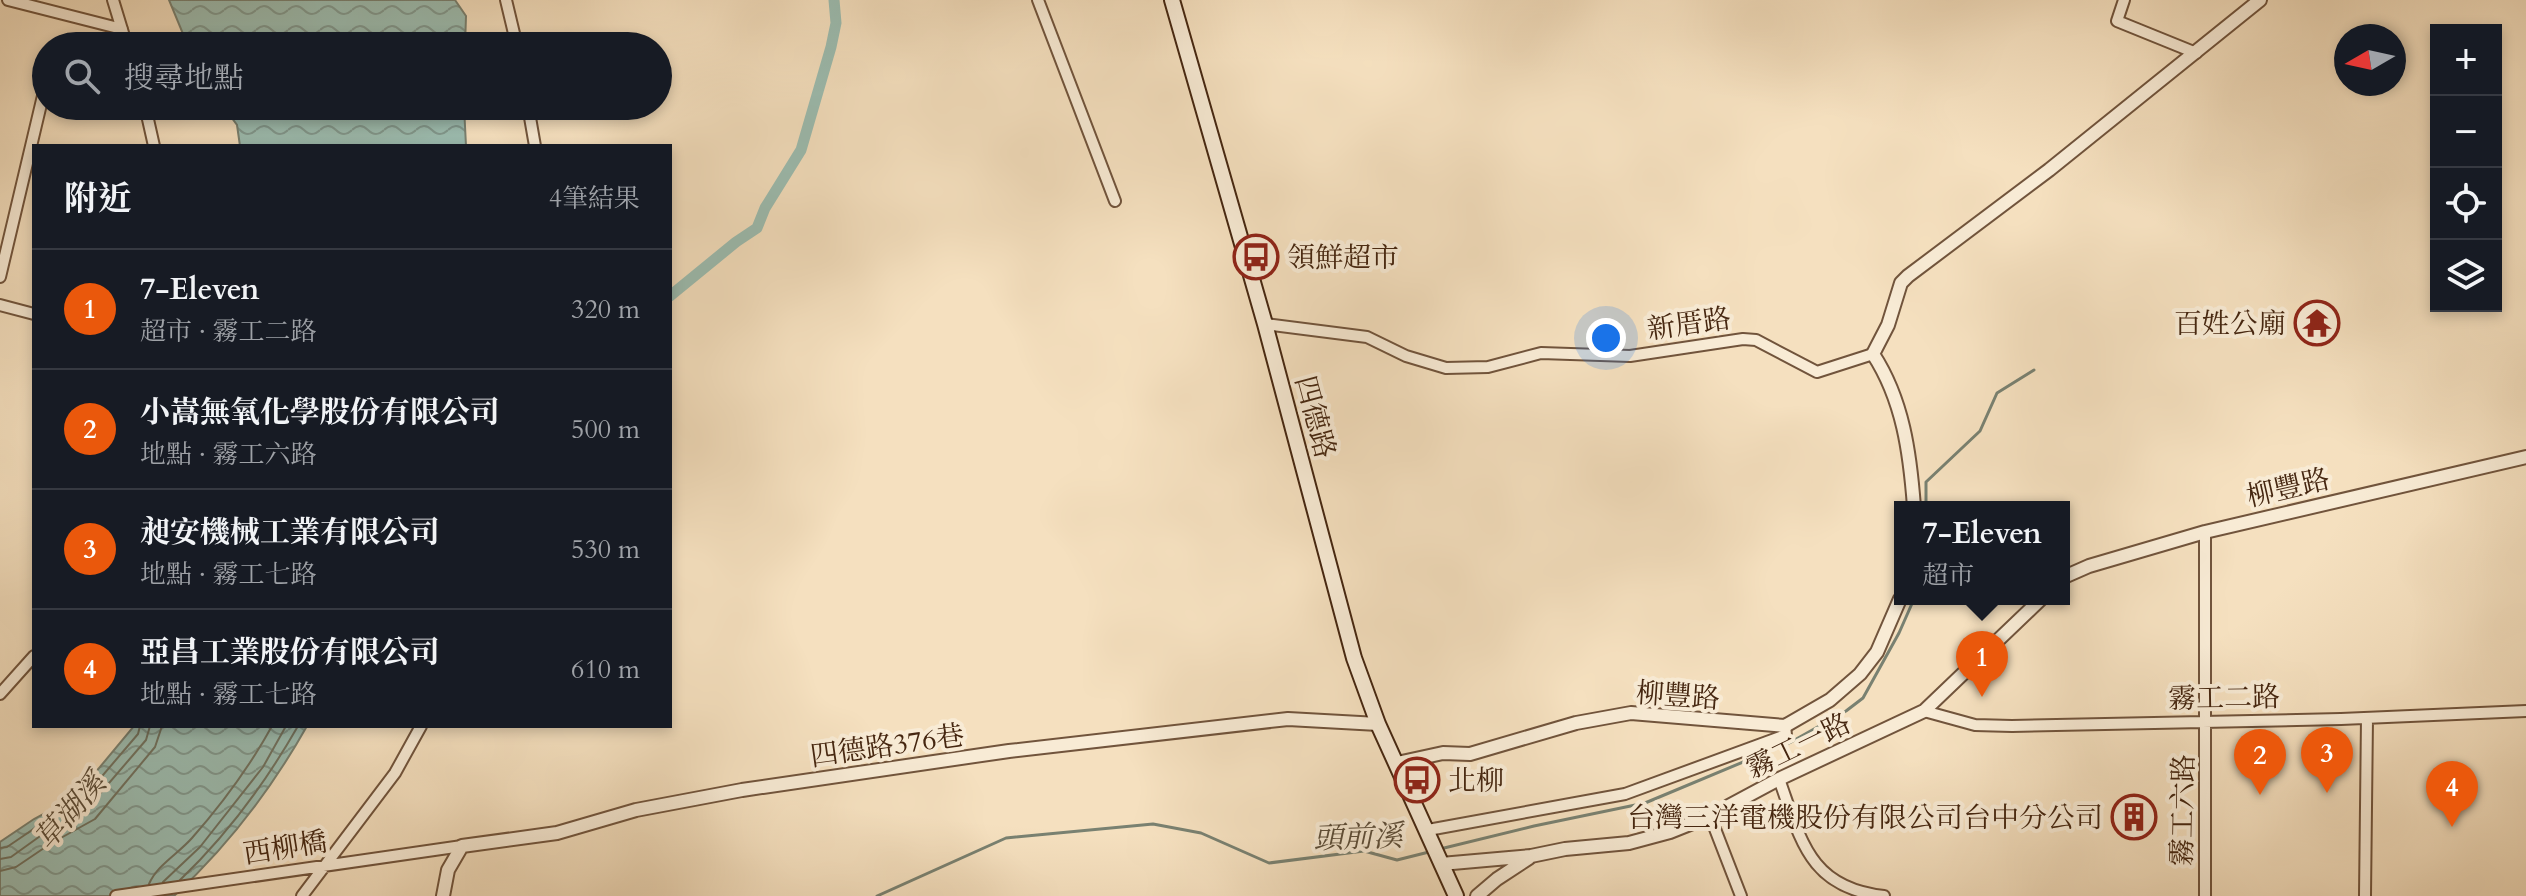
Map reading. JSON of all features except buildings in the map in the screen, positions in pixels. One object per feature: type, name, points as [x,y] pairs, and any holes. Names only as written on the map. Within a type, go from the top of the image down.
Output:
[{"type":"main road","name":"四德路","points":[[1172,0],[1265,324],[1354,658],[1378,724],[1440,861]]},
{"type":"main road","points":[[1440,861],[1456,896]]},
{"type":"street","points":[[8,0],[122,29]]},
{"type":"street","points":[[113,0],[123,32]]},
{"type":"street","points":[[506,0],[514,32]]},
{"type":"street","points":[[1038,0],[1115,201]]},
{"type":"street","points":[[2124,0],[2117,21],[2196,53]]},
{"type":"street","points":[[1913,501],[1907,439],[1898,405],[1873,354],[1888,325],[1901,283],[2049,170],[2260,0]]},
{"type":"street","points":[[0,277],[37,120]]},
{"type":"street","points":[[148,120],[154,144]]},
{"type":"street","points":[[530,120],[535,144]]},
{"type":"street","points":[[0,305],[32,313]]},
{"type":"street","name":"新厝路","points":[[1265,324],[1367,337],[1406,356],[1446,368],[1488,367],[1541,353],[1630,356],[1743,339],[1756,340],[1817,372],[1873,354]]},
{"type":"street","name":"柳豐路","points":[[2070,575],[2089,566],[2205,532],[2526,457]]},
{"type":"street","name":"霧工六路","points":[[2205,532],[2205,896]]},
{"type":"street","points":[[1429,835],[1625,794],[1786,735],[1785,726],[1830,700],[1860,674],[1877,652],[1897,605]]},
{"type":"street","name":"霧工一路","points":[[1440,861],[1531,856],[1565,849],[1629,843],[1670,832],[1710,816],[1779,779],[1924,711],[2035,605]]},
{"type":"street","points":[[0,694],[32,658]]},
{"type":"street","name":"霧工二路","points":[[1924,711],[1975,725],[2367,718],[2526,711]]},
{"type":"street","name":"柳豐路","points":[[1397,763],[1443,753],[1470,754],[1576,723],[1631,713],[1785,726]]},
{"type":"street","points":[[2365,896],[2367,718]]},
{"type":"street","name":"四德路376巷","points":[[462,846],[557,833],[636,810],[742,790],[1009,751],[1288,719],[1378,724]]},
{"type":"street","points":[[302,896],[395,773],[420,728]]},
{"type":"street","points":[[1779,779],[1802,844],[1819,870],[1849,889],[1884,896]]},
{"type":"street","points":[[1710,816],[1741,896]]},
{"type":"street","points":[[443,896],[448,870],[462,846]]},
{"type":"street","name":"西柳橋","points":[[116,896],[462,846]]},
{"type":"street","points":[[1477,896],[1531,856]]},
{"type":"water","points":[[169,0],[455,0],[466,16],[465,32],[182,32]]},
{"type":"water","points":[[233,120],[465,120],[466,144],[240,144]]},
{"type":"water","name":"草湖溪","points":[[132,728],[306,728],[279,773],[247,816],[174,896],[0,896],[0,842],[75,797]]},
{"type":"waterway","points":[[672,294],[757,228],[765,208],[801,150],[831,47],[836,23],[834,0]]},
{"type":"waterway","name":"頭前溪","points":[[1926,501],[1926,482],[1980,431],[1997,393],[2034,370]]},
{"type":"waterway","name":"頭前溪","points":[[1440,849],[1645,803],[1791,742],[1863,698],[1911,605]]},
{"type":"waterway","name":"頭前溪","points":[[877,896],[1006,838],[1153,824],[1201,833],[1269,863],[1364,851],[1397,860],[1429,852]]},
{"type":"place","name":"領鮮超市","points":[[1256,257]]},
{"type":"place","name":"百姓公廟","points":[[2317,323]]},
{"type":"place","name":"7-Eleven","points":[[1982,697]]},
{"type":"place","name":"北柳","points":[[1417,780]]},
{"type":"place","name":"昶安機械工業有限公司","points":[[2327,793]]},
{"type":"place","name":"小嵩無氧化學股份有限公司","points":[[2260,795]]},
{"type":"place","name":"台灣三洋電機股份有限公司台中分公司","points":[[2134,817]]},
{"type":"place","name":"亞昌工業股份有限公司","points":[[2452,827]]}]
